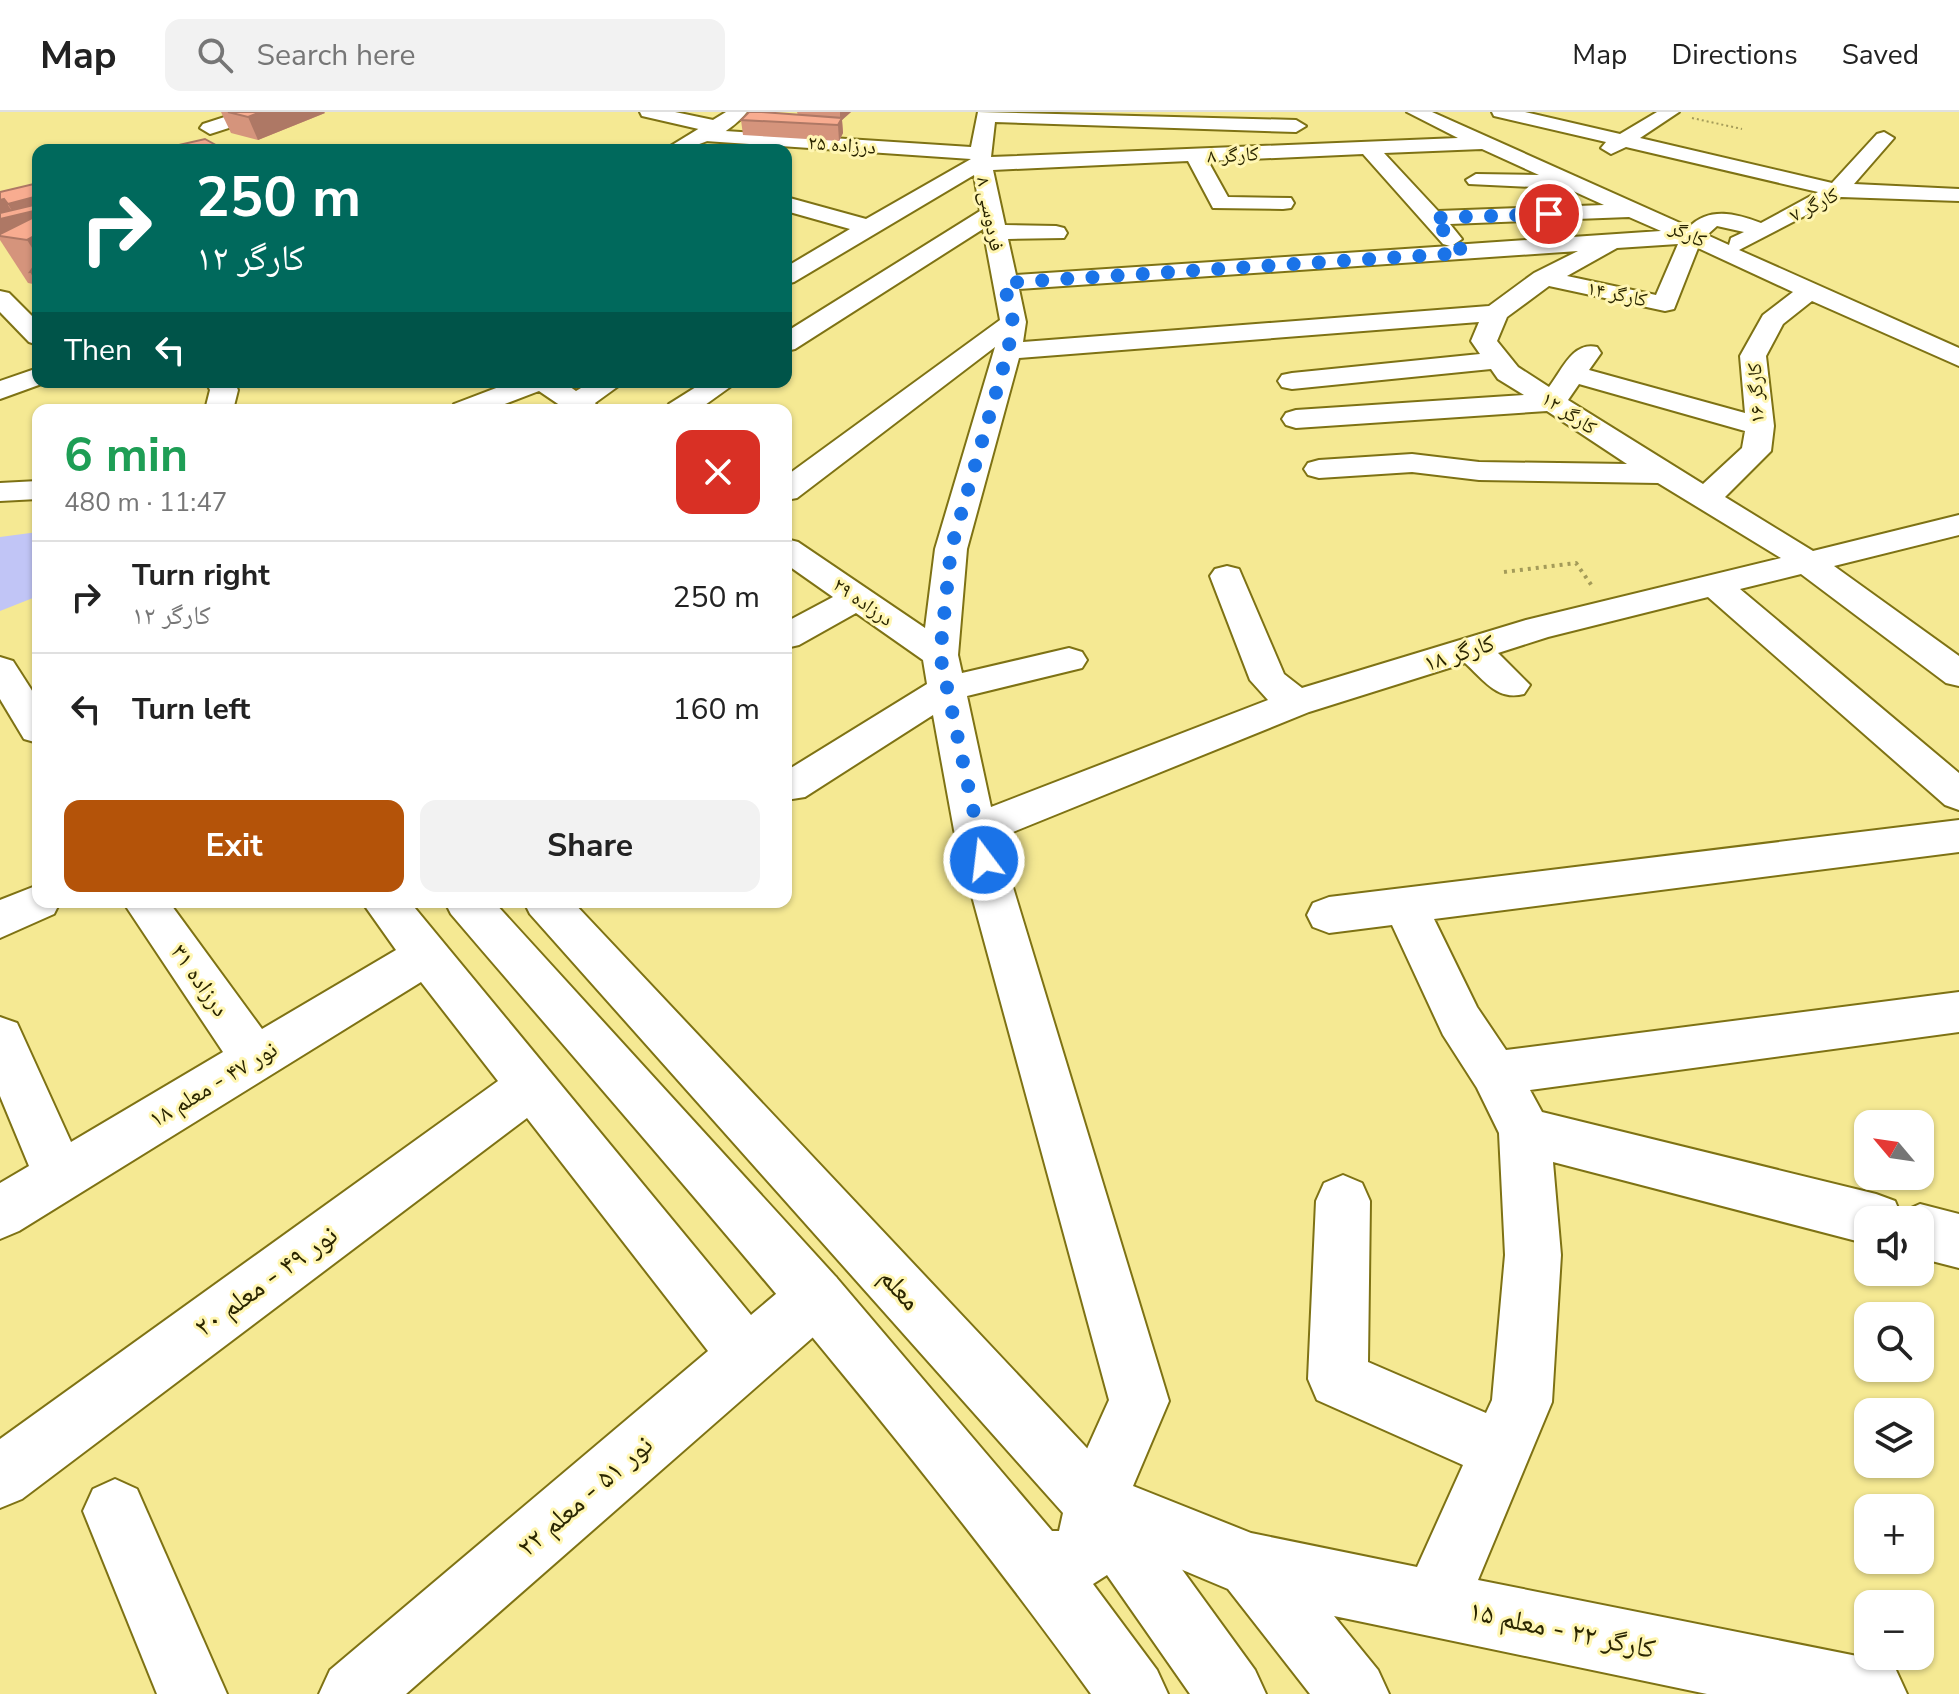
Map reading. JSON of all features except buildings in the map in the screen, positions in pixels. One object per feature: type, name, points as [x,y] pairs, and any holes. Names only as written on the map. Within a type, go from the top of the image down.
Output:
[{"type":"street","points":[[210,128],[259,112]]},
{"type":"street","name":"درزاده ۲۵","points":[[649,112],[711,137],[854,145],[980,159]]},
{"type":"street","points":[[691,144],[711,137],[738,112]]},
{"type":"street","name":"کارگر","points":[[1416,112],[1548,171],[1583,167],[1636,210],[1959,358]]},
{"type":"street","points":[[1501,112],[1837,190],[1884,138]]},
{"type":"street","points":[[1476,180],[1583,167],[1669,113]]},
{"type":"street","points":[[987,114],[1308,126]]},
{"type":"street","name":"فردوسی ۸","points":[[987,114],[980,159],[984,224],[1004,283],[1010,336],[951,549],[943,672],[975,830],[1139,1401],[1095,1502],[1094,1532],[1088,1549],[1077,1560],[1059,1566],[1036,1563]]},
{"type":"street","points":[[1464,253],[1432,218],[1370,138],[1401,128],[1474,116]]},
{"type":"street","name":"کارگر ۸","points":[[980,159],[1196,157],[1370,138],[1486,143]]},
{"type":"street","points":[[813,167],[854,145]]},
{"type":"street","points":[[1196,157],[1221,203],[1283,203]]},
{"type":"street","points":[[792,273],[980,159]]},
{"type":"street","name":"کارگر ۷","points":[[1724,250],[1837,190],[1959,195]]},
{"type":"street","points":[[792,206],[869,227]]},
{"type":"street","points":[[1432,218],[1636,210]]},
{"type":"street","points":[[895,211],[933,219],[1056,233]]},
{"type":"street","points":[[1004,283],[1692,236],[1704,223],[1720,218],[1763,231]]},
{"type":"street","points":[[797,325],[984,224]]},
{"type":"street","name":"کارگر ۱۴","points":[[1543,278],[1609,300],[1665,304],[1692,236]]},
{"type":"street","points":[[1498,360],[1484,341],[1496,313],[1543,278],[1611,242]]},
{"type":"street","name":"کارگر ۱۶","points":[[1706,498],[1756,451],[1760,426],[1753,356],[1772,320],[1811,290]]},
{"type":"street","points":[[0,298],[32,331]]},
{"type":"street","points":[[1389,300],[1411,320]]},
{"type":"street","points":[[792,487],[1010,336],[1411,320],[1496,313]]},
{"type":"street","points":[[1292,381],[1498,360]]},
{"type":"street","name":"کارگر ۱۲","points":[[1498,360],[1508,373],[1552,402],[1806,560],[1959,674]]},
{"type":"street","points":[[1296,419],[1552,402],[1580,364],[1760,426]]},
{"type":"street","points":[[0,391],[32,378]]},
{"type":"street","points":[[480,404],[521,388]]},
{"type":"street","points":[[554,388],[578,404]]},
{"type":"street","points":[[583,404],[603,388]]},
{"type":"street","points":[[688,404],[714,388]]},
{"type":"street","points":[[1319,469],[1412,463],[1479,471],[1665,474]]},
{"type":"street","name":"کارگر ۱۸","points":[[975,830],[1296,703],[1609,610],[1959,525]]},
{"type":"street","name":"درزاده ۲۹","points":[[792,553],[857,598],[943,672]]},
{"type":"street","points":[[1227,576],[1268,680],[1296,703]]},
{"type":"street","points":[[1714,584],[1959,795]]},
{"type":"street","points":[[792,634],[857,598]]},
{"type":"street","points":[[1472,649],[1511,685]]},
{"type":"street","points":[[792,786],[943,672],[1069,660]]},
{"type":"street","points":[[1329,915],[1959,836]]},
{"type":"street","points":[[0,920],[32,905]]},
{"type":"street","points":[[1405,906],[1460,1021],[1494,1073],[1525,1131],[1533,1255],[1522,1402],[1435,1604]]},
{"type":"street","name":"درزاده ۳۱","points":[[149,908],[255,1059]]},
{"type":"street","points":[[389,908],[748,1356]]},
{"type":"street","points":[[472,908],[816,1297],[1036,1563],[1133,1694]]},
{"type":"street","name":"معلم","points":[[551,908],[1095,1502],[1231,1694]]},
{"type":"street","name":"نور ۴۷ - معلم ۱۸","points":[[0,1213],[427,955]]},
{"type":"street","points":[[1494,1073],[1959,1012]]},
{"type":"street","points":[[0,1038],[60,1177]]},
{"type":"street","name":"نور ۴۹ - معلم ۲۰","points":[[0,1477],[531,1086]]},
{"type":"street","points":[[1525,1131],[1854,1214]]},
{"type":"street","points":[[1343,1201],[1338,1379],[1501,1451]]},
{"type":"street","points":[[1934,1235],[1959,1241]]},
{"type":"street","name":"نور ۵۱ - معلم ۲۲","points":[[354,1694],[816,1297]]},
{"type":"street","name":"کارگر ۲۲ - معلم ۱۵","points":[[1095,1502],[1251,1566],[1872,1694]]},
{"type":"street","points":[[115,1511],[192,1694]]},
{"type":"street","points":[[1251,1566],[1354,1694]]},
{"type":"path","points":[[1669,113],[1742,129]]},
{"type":"path","points":[[1504,572],[1576,563],[1609,610]]},
{"type":"shaded area","points":[[32,533],[32,598],[0,611],[0,537]]},
{"type":"route","points":[[984,860],[975,830],[940,655],[951,549],[1008,351],[1013,322],[1004,283],[1464,253],[1432,218],[1549,214]]}]
